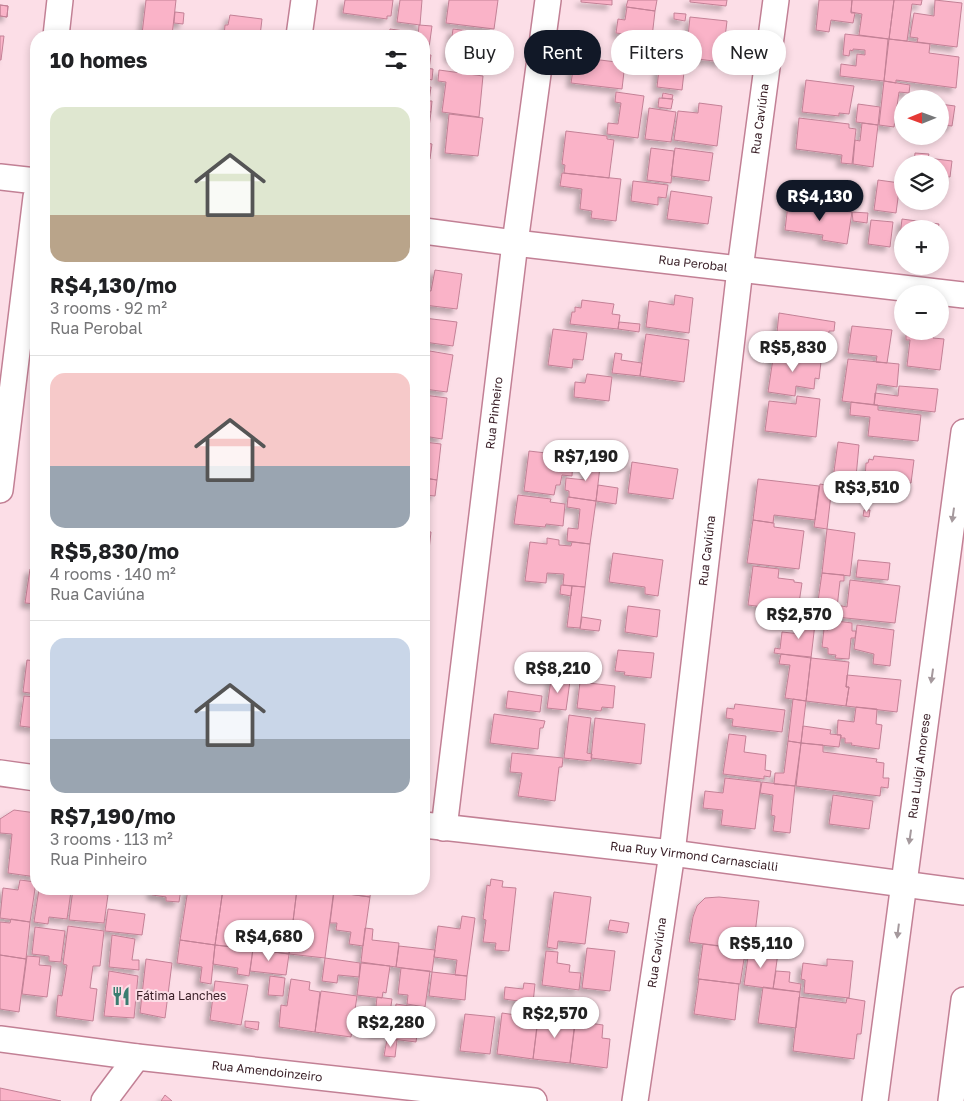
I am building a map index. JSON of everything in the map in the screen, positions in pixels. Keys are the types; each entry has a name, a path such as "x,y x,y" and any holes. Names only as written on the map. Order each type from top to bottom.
{"street":[{"path":"57,30 60,0"},
{"path":"300,30 304,0"},
{"name":"Rua Pinheiro","path":"434,826 548,0"},
{"name":"Rua Caviúna","path":"635,1101 672,853 740,269 776,0"},
{"path":"0,177 30,180"},
{"name":"Rua Perobal","path":"430,232 964,295"},
{"path":"0,490 30,246"},
{"name":"Rua Luigi Amorese","path":"875,1101 964,432"},
{"path":"0,774 30,777"},
{"name":"Rua Ruy Virmond Carnascialli","path":"434,826 672,853 964,892"},
{"path":"951,1101 964,1000"},
{"name":"Rua Amendoinzeiro","path":"0,1040 137,1056 386,1093 534,1101"},
{"path":"104,1101 137,1056"}],"building":[{"path":"146,0 176,0 173,30 142,30"},
{"path":"345,0 393,0 391,16 387,16 387,19 343,13"},
{"path":"400,0 422,0 420,25 397,22"},
{"path":"449,0 498,0 494,29 446,23"},
{"path":"581,0 612,0 612,5 581,2"},
{"path":"628,0 657,0 655,11 626,7"},
{"path":"690,0 727,0 726,6 690,2"},
{"path":"819,0 852,0 851,13 855,13 853,23 831,20 829,32 816,30"},
{"path":"852,0 894,0 889,39 859,35 862,14 851,12"},
{"path":"894,0 922,0 921,5 912,4 907,41 889,39"},
{"path":"935,0 962,3 957,47 917,42 918,38 910,37 914,13 934,16"},
{"path":"0,5 8,6 7,17 0,16"},
{"path":"0,5 8,6 7,17 0,16"},
{"path":"627,7 655,11 653,30 616,30 618,19 625,20"},
{"path":"175,12 184,13 183,24 174,23"},
{"path":"674,13 686,14 685,21 674,19"},
{"path":"230,15 262,19 261,30 225,30 225,25 228,25"},
{"path":"690,17 727,21 726,30 712,30 712,61 702,60 702,30 689,30"},
{"path":"419,25 432,26 430,40 430,30 419,30"},
{"path":"845,34 888,39 884,81 840,76 841,64 856,66 857,54 865,55 865,50 853,49 853,51 850,50 849,56 843,55"},
{"path":"0,36 4,36 1,60 0,60"},
{"path":"889,39 930,44 929,53 959,57 956,88 896,80 896,83 884,81"},
{"path":"601,60 611,61 611,75 624,75 622,89 571,83 572,75 601,75"},
{"path":"430,69 433,69 432,80 430,80"},
{"path":"439,70 445,71 445,75 483,76 479,117 442,112 446,82 438,81"},
{"path":"658,75 684,75 682,90 657,87"},
{"path":"806,80 854,86 849,114 839,113 839,116 802,112"},
{"path":"884,81 910,85 909,90 894,90 894,127 879,125"},
{"path":"616,92 644,96 638,138 607,134 608,123 618,124 621,103 615,102"},
{"path":"663,93 673,95 672,99 662,98"},
{"path":"659,98 673,99 671,109 658,107"},
{"path":"430,101 432,101 431,112"},
{"path":"699,103 722,106 717,146 674,140 678,111 698,113"},
{"path":"858,104 880,107 878,125 856,122"},
{"path":"949,105 955,106 952,126 949,126"},
{"path":"649,108 676,112 671,142 645,139"},
{"path":"449,114 483,118 478,156 445,153"},
{"path":"799,118 849,124 849,128 856,129 852,164 841,163 842,155 796,149"},
{"path":"862,123 878,125 873,167 853,164 855,140 860,141"},
{"path":"566,131 607,136 607,139 614,140 609,178 564,173 565,165 562,164"},
{"path":"651,148 674,151 671,183 647,180"},
{"path":"675,148 713,153 709,181 671,176"},
{"path":"915,153 929,154 929,155 915,155"},
{"path":"949,161 952,161 949,177"},
{"path":"562,173 621,179 616,221 591,218 592,211 580,209 582,189 560,186"},
{"path":"878,180 894,182 894,210 896,210 896,213 874,210"},
{"path":"633,181 668,185 666,198 658,197 658,205 631,201"},
{"path":"671,191 712,197 708,224 667,219"},
{"path":"788,204 852,212 847,244 822,240 823,235 785,230"},
{"path":"852,212 868,213 867,223 853,221"},
{"path":"871,220 893,222 890,247 868,244"},
{"path":"435,270 462,274 457,309 430,306"},
{"path":"675,295 693,298 689,333 646,327 649,301 674,305"},
{"path":"582,300 614,304 612,314 620,315 618,329 570,324 572,312 575,312 575,307 581,308"},
{"path":"779,313 835,322 834,331 829,331 828,339 833,340 832,347 825,346 825,348 776,342"},
{"path":"430,319 457,322 453,346 430,343"},
{"path":"619,322 640,324 639,332 618,329"},
{"path":"852,326 892,330 887,363 876,362 877,356 848,353"},
{"path":"553,329 587,333 583,360 573,359 572,368 548,365"},
{"path":"646,334 689,340 684,382 640,376"},
{"path":"910,340 944,340 940,370 907,366"},
{"path":"430,351 453,355 447,392 430,390"},
{"path":"774,352 817,358 817,361 821,362 819,379 815,378 814,389 796,386 795,396 768,392"},
{"path":"615,353 622,354 621,360 642,363 640,376 612,373"},
{"path":"848,359 899,364 897,387 877,384 874,405 842,401"},
{"path":"587,374 612,377 609,401 574,397 575,382 585,383"},
{"path":"899,386 938,389 935,412 874,405 875,393 898,396"},
{"path":"430,396 447,398 442,439 430,437"},
{"path":"797,396 820,399 816,437 765,431 769,401 796,404"},
{"path":"851,402 878,405 878,410 921,415 918,441 868,436 870,417 850,415"},
{"path":"838,442 859,445 856,477 865,478 863,490 832,486"},
{"path":"430,443 441,444 437,480 430,479"},
{"path":"529,451 563,455 562,458 573,460 572,476 562,475 560,485 556,485 554,495 524,491"},
{"path":"588,456 601,458 596,501 569,497 569,491 565,490 566,478 586,480"},
{"path":"874,456 914,460 911,483 865,478 866,463 868,463 869,459 873,460"},
{"path":"632,462 678,469 673,499 628,493"},
{"path":"430,479 437,480 435,496 430,496"},
{"path":"758,479 819,486 815,520 774,515 773,523 753,520"},
{"path":"820,484 832,486 827,529 814,527"},
{"path":"598,485 618,488 616,504 596,501"},
{"path":"518,495 551,499 550,502 565,504 563,526 546,524 545,527 514,524"},
{"path":"568,497 596,501 590,544 567,541 568,528 578,529 580,509 567,507"},
{"path":"864,510 870,510 869,517 863,516"},
{"path":"753,520 774,523 774,527 804,531 799,569 747,563"},
{"path":"827,529 855,533 850,576 822,573"},
{"path":"547,538 559,540 559,545 571,546 572,542 590,544 585,587 563,585 564,574 547,573 546,583 525,581 530,542 547,544"},
{"path":"613,553 663,560 658,596 645,594 645,587 609,582"},
{"path":"858,560 890,563 888,580 856,577"},
{"path":"753,566 779,569 778,578 802,583 799,603 804,604 803,614 787,613 787,610 748,605"},
{"path":"30,569 30,603 25,603"},
{"path":"822,573 844,575 844,581 840,581 836,617 816,615"},
{"path":"850,580 900,586 895,623 836,617 837,605 847,607"},
{"path":"561,585 572,586 571,596 560,594"},
{"path":"572,586 585,587 580,628 567,627"},
{"path":"628,606 660,610 657,637 625,632"},
{"path":"803,614 816,615 811,658 774,653 775,648 780,649 782,632 801,634"},
{"path":"582,617 601,620 599,631 580,629"},
{"path":"829,620 852,623 852,631 856,631 855,638 851,638 849,659 835,658 836,655 828,654 828,648 822,647 824,629 828,630"},
{"path":"857,625 894,630 890,666 873,664 874,654 854,649"},
{"path":"618,650 654,653 651,678 624,675 625,672 615,671"},
{"path":"781,654 811,657 806,701 785,698 790,665 779,664"},
{"path":"811,658 849,662 846,687 849,687 846,706 806,701"},
{"path":"27,660 30,660 30,693 23,692"},
{"path":"847,675 901,680 897,712 846,706 849,687 846,687"},
{"path":"551,679 570,681 566,710 547,708"},
{"path":"580,682 615,686 613,708 602,707 601,711 577,708"},
{"path":"508,691 542,696 540,712 506,708"},
{"path":"24,696 30,696 30,727 20,726"},
{"path":"793,699 806,701 801,743 788,741"},
{"path":"735,704 785,710 782,732 732,726 733,719 726,718 727,708 734,709"},
{"path":"856,707 877,709 876,724 882,725 879,749 845,743 845,738 837,735 838,720 854,722"},
{"path":"494,714 545,721 543,728 540,728 538,749 490,743"},
{"path":"569,715 591,718 587,753 592,754 591,761 564,758"},
{"path":"595,718 645,724 641,764 591,758"},
{"path":"803,726 831,730 830,734 841,735 839,747 801,743"},
{"path":"729,734 746,736 744,752 766,755 765,770 771,771 770,777 764,776 764,779 723,774"},
{"path":"788,741 801,743 795,786 774,784 775,773 784,773"},
{"path":"801,743 823,745 823,752 877,759 876,762 884,763 883,778 889,778 888,788 881,787 880,796 796,786"},
{"path":"512,753 563,758 562,767 559,767 555,801 518,796 522,773 510,772"},
{"path":"725,778 761,782 755,829 721,825 723,810 703,808 705,791 723,793"},
{"path":"762,782 795,786 790,833 773,831 775,816 771,815 773,795 760,793"},
{"path":"833,795 873,801 869,829 829,824"},
{"path":"14,810 30,812 30,876 8,873 12,834 0,833 0,819"},
{"path":"491,879 503,881 502,887 516,888 509,951 495,950 496,943 483,942 486,920 483,919 487,885 490,886"},
{"path":"20,880 30,881 30,895 34,895 30,922 0,918 3,888 18,890"},
{"path":"554,892 591,897 585,944 558,941 557,949 547,947"},
{"path":"38,895 70,895 67,919 49,917 48,924 34,922"},
{"path":"72,895 108,895 104,923 69,920"},
{"path":"152,895 180,895 179,902 166,901 166,897"},
{"path":"187,895 222,895 215,945 180,940"},
{"path":"222,895 296,895 289,954 215,945"},
{"path":"296,895 333,895 325,958 289,954"},
{"path":"334,895 370,897 363,946 349,944 351,932 336,930 337,923 330,923"},
{"path":"719,897 759,901 753,950 689,942 693,917 697,906 705,898"},
{"path":"108,909 145,914 142,935 105,931"},
{"path":"462,916 475,918 467,976 455,975 457,960 434,957 438,926 460,929"},
{"path":"11,919 30,922 26,959 0,955 0,922 10,923"},
{"path":"610,920 629,923 627,933 608,930"},
{"path":"68,926 104,931 100,966 93,966 90,988 97,989 93,1021 56,1016 58,995 62,996 67,965 63,964"},
{"path":"35,927 65,931 61,962 49,961 49,956 32,954"},
{"path":"365,928 373,929 372,940 399,943 396,967 361,962"},
{"path":"112,935 135,939 132,960 139,960 139,970 109,967"},
{"path":"180,940 215,945 211,984 200,982 202,967 177,963"},
{"path":"703,944 749,950 748,959 744,959 740,984 698,979"},
{"path":"215,945 253,949 249,976 237,974 238,968 213,964"},
{"path":"399,946 435,950 432,972 396,967"},
{"path":"587,948 615,951 610,991 582,988"},
{"path":"253,949 289,954 286,975 250,971"},
{"path":"749,950 778,953 773,989 744,985"},
{"path":"546,951 558,952 557,963 570,965 569,972 581,973 579,990 542,985"},
{"path":"0,955 26,959 19,1012 0,1009"},
{"path":"27,956 40,957 39,965 51,966 47,997 22,994"},
{"path":"325,958 360,963 359,977 338,975 337,983 322,981"},
{"path":"146,959 172,963 165,1018 140,1013"},
{"path":"827,959 853,961 849,998 804,993 805,980 801,979 803,963 827,966"},
{"path":"361,963 390,966 386,993 383,992 382,998 357,995"},
{"path":"401,968 430,971 425,1007 407,1004 408,995 398,994"},
{"name":"Fátima Lanches","path":"109,971 138,976 134,1018 104,1016"},
{"path":"776,971 790,972 789,982 801,984 800,992 773,989"},
{"path":"432,972 467,976 465,1000 429,996"},
{"path":"270,976 285,978 283,996 268,995"},
{"path":"291,979 310,982 309,990 320,992 315,1032 279,1027 281,1005 287,1006"},
{"path":"699,979 739,984 735,1020 694,1014"},
{"path":"215,981 248,985 241,1025 210,1020"},
{"path":"524,983 535,984 533,1003 504,999 505,987 523,989"},
{"path":"763,987 800,992 796,1028 758,1023"},
{"path":"321,991 357,996 351,1037 315,1032"},
{"path":"377,997 392,999 387,1034 373,1033"},
{"path":"799,997 846,1003 847,998 865,1001 861,1034 857,1034 854,1059 793,1051"},
{"path":"396,1004 417,1007 416,1014 420,1015 416,1042 392,1039"},
{"path":"524,1010 539,1012 533,1059 497,1054 502,1013 523,1016"},
{"path":"465,1014 495,1017 490,1054 460,1051"},
{"path":"553,1014 576,1017 570,1063 533,1059 538,1017 552,1019"},
{"path":"245,1021 259,1022 258,1030 245,1027"},
{"path":"575,1021 603,1025 602,1038 610,1039 607,1068 570,1063"},
{"path":"387,1039 397,1040 395,1057 384,1056"},
{"path":"0,1088 61,1101 0,1101"},
{"path":"165,1095 172,1101 161,1101"}],"place":[{"name":"Fátima Lanches","path":"121,996"}]}
